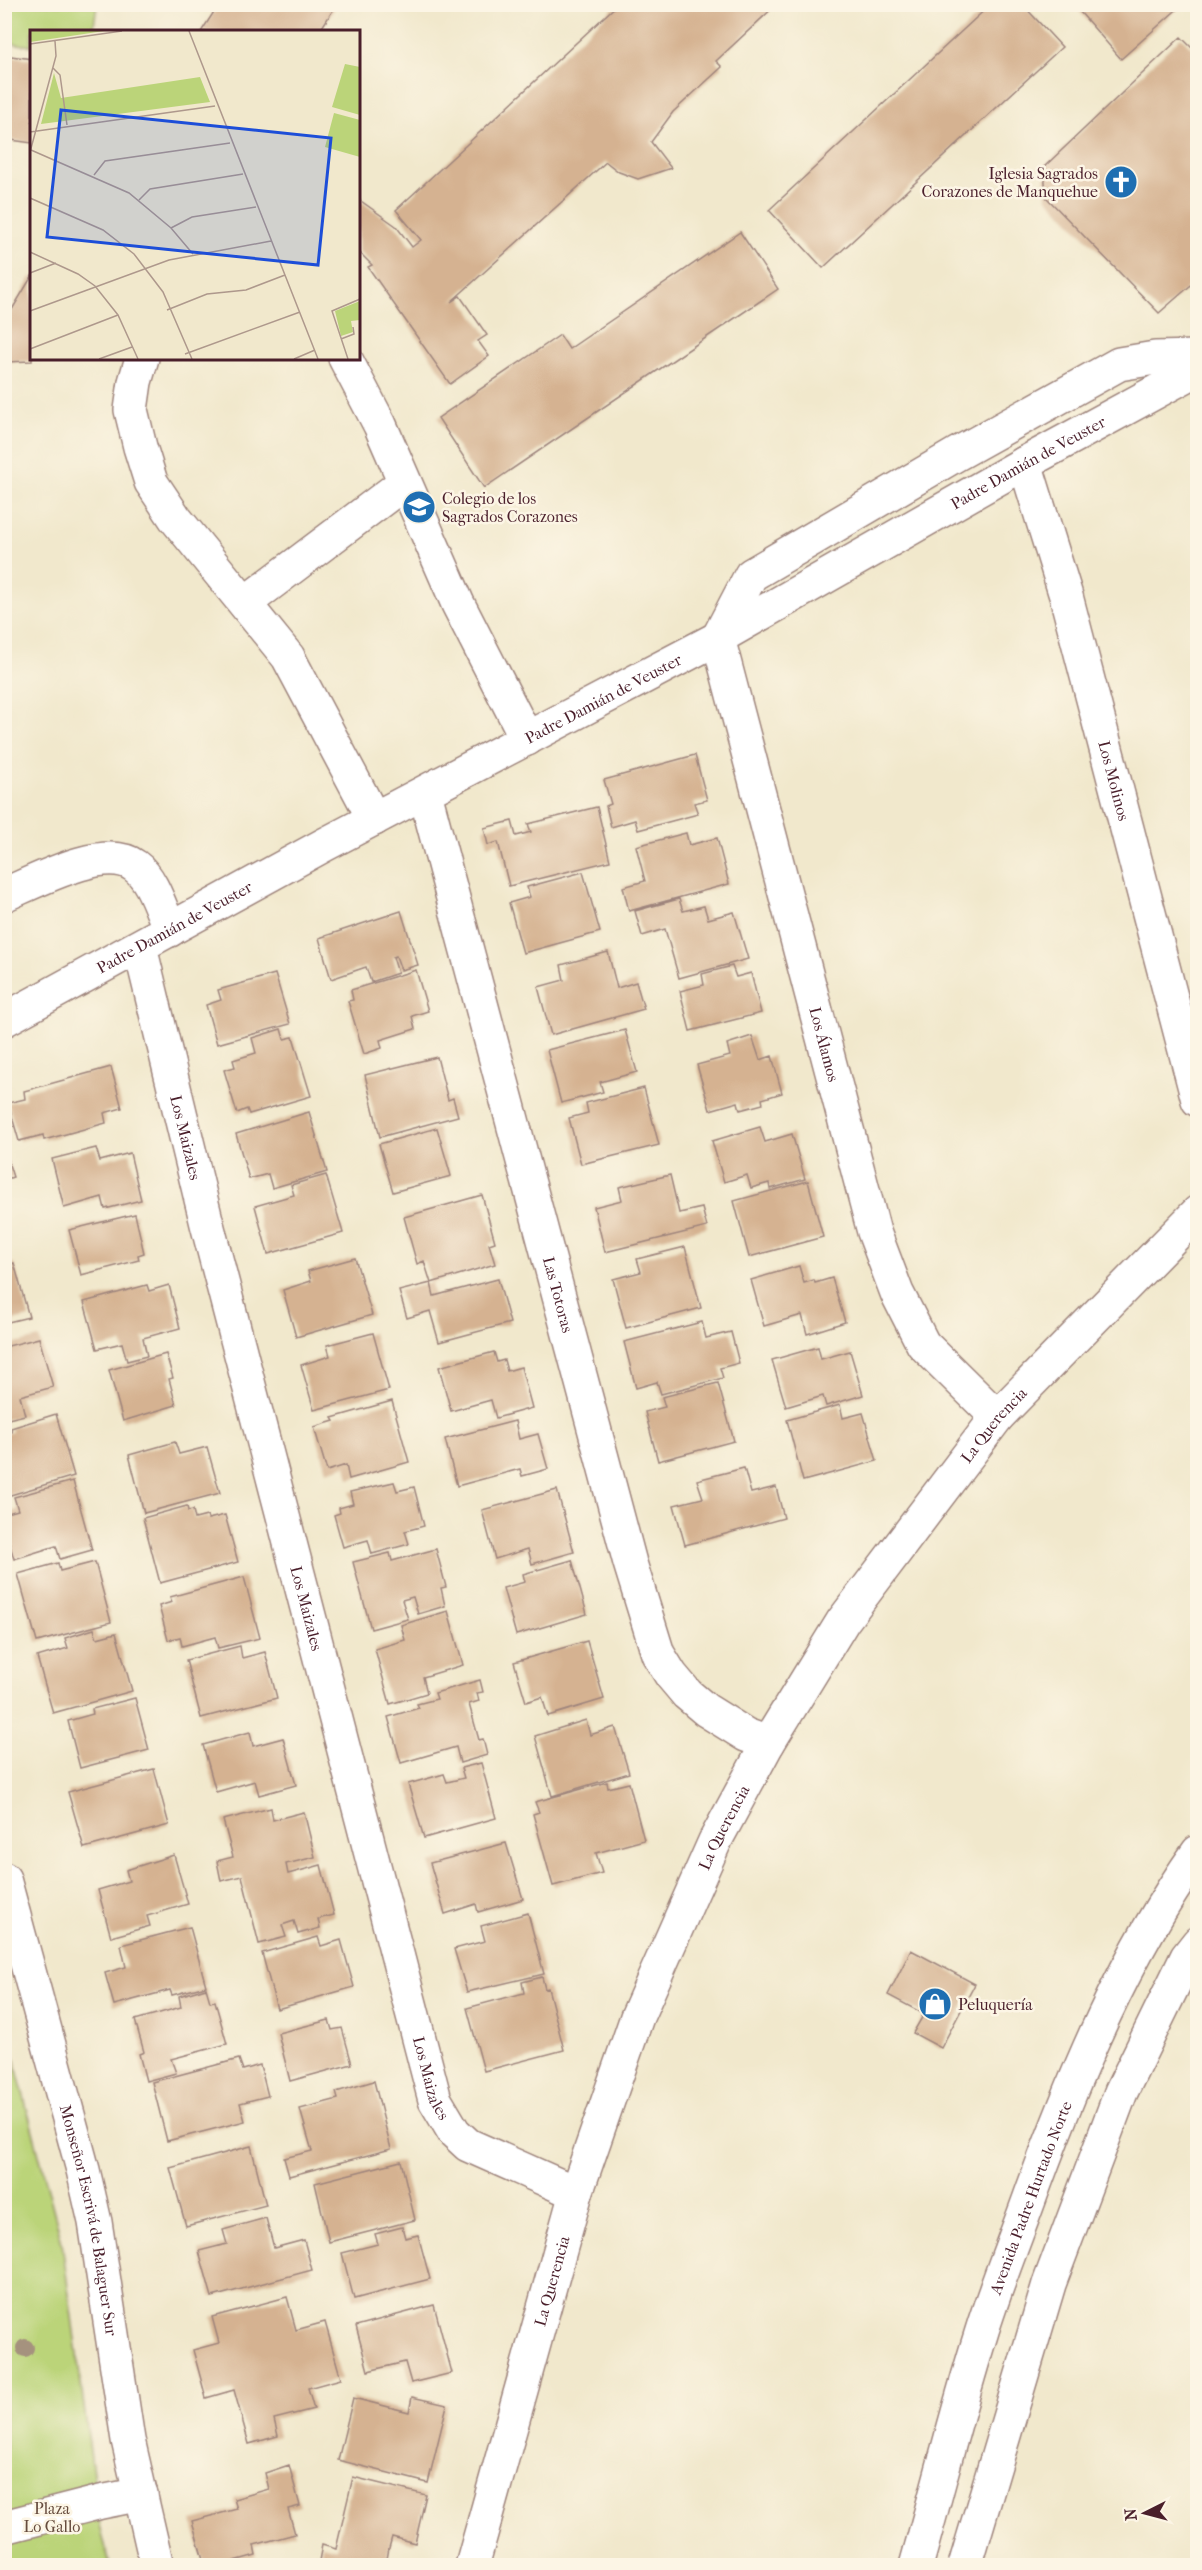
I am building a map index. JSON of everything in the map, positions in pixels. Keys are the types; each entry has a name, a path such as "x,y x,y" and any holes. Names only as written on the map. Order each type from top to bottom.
{"street":[{"path":"718,638 751,575 947,460 1119,364 1155,358 1197,357"},
{"path":"141,360 131,410 152,482 175,518 288,657 374,819"},
{"path":"346,360 380,424 471,631 527,739"},
{"name":"Padre Damián de Veuster","path":"5,1018 374,819 718,638 1025,463 1197,369"},
{"name":"Los Molinos","path":"1025,463 1066,597 1197,1100"},
{"path":"245,603 404,483"},
{"name":"Los Álamos","path":"718,638 874,1232 897,1293 923,1344 997,1417"},
{"name":"Las Totoras","path":"425,793 630,1563 658,1654 687,1694 706,1710 746,1735 768,1743"},
{"path":"4,896 58,872 108,858 122,860 135,865 146,877 170,930"},
{"name":"Los Maizales","path":"140,947 207,1224 435,2100 454,2132 468,2145 576,2193"},
{"name":"La Querencia","path":"472,2565 576,2193 637,2017 715,1842 768,1743 843,1621 997,1417 1197,1212"},
{"name":"Avenida Padre Hurtado Norte","path":"916,2565 981,2333 1051,2140 1086,2053 1127,1969 1173,1887 1197,1852"},
{"name":"Monseñor Escrivá de Balaguer Sur","path":"4,1879 92,2211 128,2440 158,2565"},
{"path":"965,2565 1057,2262 1121,2092 1187,1957 1197,1943"},
{"path":"4,2527 141,2494"}],"green space":[{"path":"5,4 97,5 93,30 30,30 30,46 5,42"},
{"name":"Plaza Lo Gallo","path":"4,2020 62,2243 100,2525 110,2565 5,2565"}],"building":[{"path":"219,4 337,4 320,30 202,30"},
{"path":"618,4 777,4 716,61 722,67 673,112 651,142 671,168 638,179 619,172 606,162 451,302 460,296 487,335 478,341 489,356 450,384 368,267 372,265 360,253 360,200 396,226 412,247 421,240 396,210"},
{"path":"991,4 1022,4 1062,47 823,268 769,210"},
{"path":"1073,4 1183,4 1121,59"},
{"name":"Iglesia Sagrados Corazones de Manquehue","path":"1181,37 1198,54 1198,279 1159,313 1046,197 1044,167"},
{"path":"4,55 30,59 30,143 4,139"},
{"path":"740,232 778,289 484,488 438,418 560,335 569,349"},
{"path":"30,279 30,360 32,361 4,362 4,323"},
{"path":"695,755 707,800 694,803 698,814 638,830 635,820 611,827 606,806 611,804 604,780"},
{"path":"597,807 610,861 509,886 498,842 488,845 484,828 512,821 516,836 531,832 528,824"},
{"path":"686,833 689,845 717,838 729,884 629,911 623,887 645,881 636,846"},
{"path":"583,872 600,932 523,953 509,903 530,897 527,887"},
{"path":"679,899 683,911 704,906 708,919 734,912 748,959 679,978 665,929 642,936 635,911"},
{"path":"401,911 418,965 401,970 396,956 393,957 398,973 371,982 366,967 331,979 319,938"},
{"path":"608,952 617,988 636,982 644,1009 551,1035 538,987 564,980 561,965"},
{"path":"732,966 736,977 751,973 761,1013 690,1031 680,991 704,985 702,974"},
{"path":"416,970 428,1011 412,1016 415,1029 380,1040 382,1048 364,1054 348,1001 353,1000 351,990"},
{"path":"275,974 290,1024 217,1044 206,1005 221,1000 218,990"},
{"path":"281,1029 284,1039 293,1037 311,1096 249,1114 247,1109 237,1113 224,1070 235,1067 233,1060 256,1053 252,1038"},
{"path":"625,1030 637,1072 600,1082 603,1092 561,1103 547,1050"},
{"path":"752,1036 760,1060 772,1056 782,1093 762,1099 763,1104 740,1110 738,1102 710,1110 697,1065 730,1056 727,1044"},
{"path":"437,1057 448,1100 453,1098 458,1116 380,1137 365,1075"},
{"path":"111,1067 122,1108 104,1113 106,1123 44,1140 43,1135 19,1141 8,1103 25,1099 24,1091"},
{"path":"644,1088 659,1145 581,1164 569,1118 588,1113 586,1103"},
{"path":"309,1112 327,1172 272,1188 268,1174 249,1179 236,1134"},
{"path":"760,1127 765,1142 792,1134 805,1179 770,1189 769,1183 751,1188 747,1175 724,1182 712,1141"},
{"path":"437,1128 451,1176 393,1192 379,1144"},
{"path":"96,1148 100,1161 130,1153 141,1200 105,1209 102,1197 64,1208 52,1159"},
{"path":"4,1149 13,1177 4,1180"},
{"path":"326,1175 343,1233 268,1254 255,1206 294,1195 291,1185"},
{"path":"670,1175 679,1213 702,1208 707,1227 605,1252 594,1207 622,1200 619,1187"},
{"path":"808,1181 823,1237 749,1257 734,1201"},
{"path":"482,1195 495,1242 489,1244 495,1264 431,1283 424,1261 417,1264 404,1217"},
{"path":"135,1214 144,1253 138,1255 139,1260 81,1275 69,1230"},
{"path":"685,1247 701,1308 626,1328 613,1279 641,1272 637,1259"},
{"path":"355,1258 372,1315 296,1337 283,1290 311,1281 308,1271"},
{"path":"14,1263 29,1317 4,1323 4,1266"},
{"path":"799,1266 804,1283 814,1280 815,1283 832,1278 845,1322 807,1334 802,1315 764,1326 751,1280"},
{"path":"498,1279 510,1323 439,1342 430,1311 407,1318 399,1291 431,1283 434,1296"},
{"path":"147,1285 149,1291 169,1285 180,1328 143,1338 147,1356 127,1361 122,1343 97,1349 84,1302"},
{"path":"702,1322 706,1338 731,1332 739,1363 720,1368 723,1378 661,1394 657,1382 636,1388 624,1342"},
{"path":"373,1333 389,1390 314,1410 301,1365 330,1356 327,1345"},
{"path":"39,1338 53,1387 20,1396 25,1415 4,1420 4,1347"},
{"path":"818,1347 821,1359 850,1351 863,1395 826,1406 823,1396 786,1407 772,1360"},
{"path":"494,1352 497,1362 504,1360 507,1371 521,1367 532,1408 496,1418 491,1400 451,1411 439,1367"},
{"path":"166,1354 173,1378 169,1379 176,1405 123,1421 109,1370"},
{"path":"718,1383 734,1441 658,1461 645,1412 665,1407 662,1397"},
{"path":"392,1401 409,1462 349,1479 346,1465 327,1471 314,1427 334,1421 332,1418"},
{"path":"840,1405 843,1418 863,1413 877,1461 803,1481 787,1420"},
{"path":"56,1414 74,1476 4,1497 4,1434 12,1432 11,1428"},
{"path":"515,1421 519,1439 538,1434 548,1469 522,1476 520,1469 457,1486 445,1439"},
{"path":"175,1442 179,1454 207,1447 220,1493 144,1513 129,1455"},
{"path":"744,1468 751,1493 776,1487 784,1518 685,1545 674,1505 703,1498 697,1480"},
{"path":"73,1481 92,1550 60,1559 56,1546 14,1559 4,1525 4,1514 18,1510 14,1497"},
{"path":"394,1482 397,1491 414,1487 424,1526 405,1531 409,1544 372,1554 368,1540 343,1547 334,1515 340,1513 339,1508 353,1504 350,1492"},
{"path":"557,1490 574,1552 532,1564 528,1549 495,1559 482,1510"},
{"path":"187,1506 188,1511 193,1510 195,1519 225,1515 238,1562 160,1583 143,1518"},
{"path":"436,1549 446,1587 441,1588 445,1606 418,1614 413,1597 402,1600 408,1619 371,1629 353,1562 390,1553 392,1561"},
{"path":"572,1560 587,1614 516,1635 503,1588 525,1582 523,1574"},
{"path":"95,1562 111,1622 37,1642 18,1574 58,1563 60,1571"},
{"path":"244,1577 260,1638 218,1648 215,1637 182,1646 180,1637 168,1640 159,1606 172,1602 170,1597"},
{"path":"448,1611 463,1665 423,1677 427,1693 390,1704 375,1649 405,1640 401,1625"},
{"path":"94,1629 97,1638 116,1633 132,1691 53,1713 37,1657 68,1648 65,1638"},
{"path":"587,1641 604,1699 548,1716 542,1697 526,1702 514,1662"},
{"path":"240,1646 242,1658 265,1652 277,1698 201,1718 186,1660"},
{"path":"480,1680 483,1692 477,1693 479,1701 469,1704 479,1740 483,1739 487,1755 460,1763 456,1747 401,1763 388,1717 419,1708 417,1704 437,1699 435,1693"},
{"path":"135,1698 149,1750 80,1768 68,1721 93,1714 92,1709"},
{"path":"586,1720 590,1735 615,1727 629,1773 552,1796 535,1736"},
{"path":"250,1732 253,1746 283,1738 296,1785 259,1795 255,1781 216,1792 203,1745"},
{"path":"481,1763 496,1818 424,1838 408,1784 444,1774 447,1782 464,1778 461,1768"},
{"path":"154,1769 169,1825 84,1848 68,1792"},
{"path":"607,1782 608,1788 629,1783 644,1840 596,1853 602,1873 553,1886 533,1814 539,1812 535,1802"},
{"path":"271,1808 273,1820 304,1812 315,1857 286,1864 288,1874 321,1865 334,1915 318,1919 320,1928 298,1934 294,1921 282,1925 286,1937 259,1944 242,1876 221,1881 217,1861 233,1857 223,1820"},
{"path":"506,1843 523,1899 478,1912 476,1904 445,1914 430,1863"},
{"path":"174,1855 188,1904 147,1916 150,1926 111,1937 98,1890 129,1881 126,1870"},
{"path":"528,1913 544,1974 467,1992 454,1949 485,1941 481,1926"},
{"path":"190,1927 206,1986 172,1995 170,1990 114,2005 105,1973 126,1967 121,1945"},
{"path":"318,1937 321,1946 341,1940 354,1987 277,2009 262,1953"},
{"name":"Peluquería","path":"911,1950 975,1984 941,2048 913,2033 924,2014 888,1995"},
{"path":"542,1977 545,1989 548,1988 564,2050 484,2071 467,2008 524,1993 522,1982"},
{"path":"206,1988 210,2002 215,2001 227,2044 171,2059 176,2073 146,2081 139,2054 144,2052 135,2020 181,2007 179,1996"},
{"path":"329,2020 332,2030 342,2028 352,2064 290,2081 278,2033"},
{"path":"239,2059 243,2070 260,2065 268,2096 240,2103 245,2121 167,2141 152,2082"},
{"path":"374,2081 391,2149 289,2176 284,2158 312,2151 300,2109 338,2099 336,2092"},
{"path":"251,2146 266,2205 186,2226 170,2168"},
{"path":"401,2161 415,2220 329,2242 315,2183"},
{"path":"266,2218 274,2248 304,2240 312,2270 212,2297 199,2251 227,2244 223,2230"},
{"path":"402,2227 405,2238 418,2235 430,2279 354,2299 342,2253 378,2244 375,2234"},
{"path":"287,2297 296,2330 325,2322 341,2379 308,2388 314,2409 274,2419 278,2436 249,2444 234,2390 206,2398 193,2350 219,2343 212,2317"},
{"path":"434,2305 452,2373 411,2383 405,2362 368,2371 356,2326"},
{"path":"412,2397 447,2405 428,2483 338,2460 353,2398 409,2412"},
{"path":"289,2465 300,2506 288,2509 295,2534 254,2545 256,2555 217,2566 205,2566 192,2521 237,2509 234,2499 269,2489 265,2473"},
{"path":"353,2477 426,2495 415,2543 392,2537 389,2548 387,2559 410,2566 318,2566 322,2545 336,2549"}],"place":[{"name":"Iglesia Sagrados Corazones de Manquehue","path":"1121,182"},
{"name":"Colegio de los Sagrados Corazones","path":"419,507"},
{"name":"Peluquería","path":"935,2004"}]}
